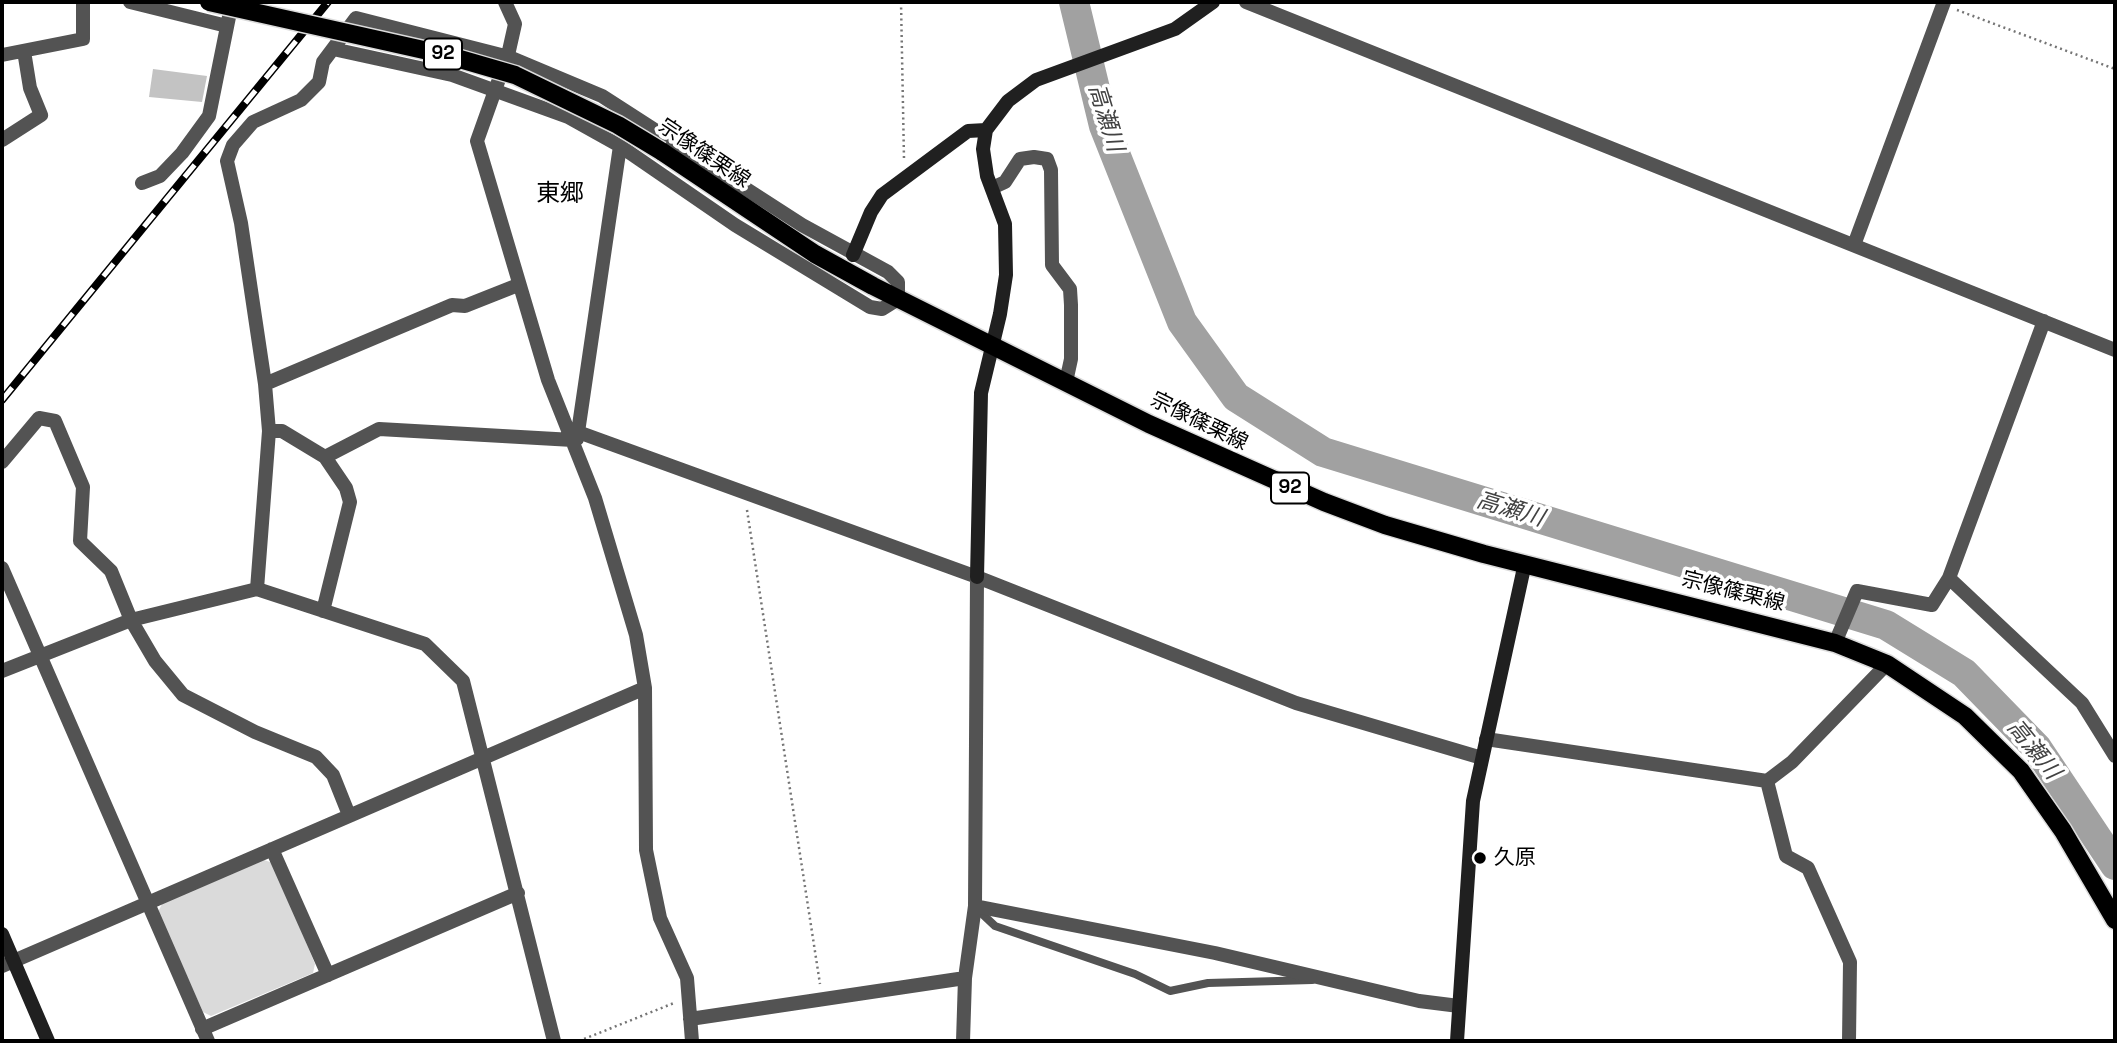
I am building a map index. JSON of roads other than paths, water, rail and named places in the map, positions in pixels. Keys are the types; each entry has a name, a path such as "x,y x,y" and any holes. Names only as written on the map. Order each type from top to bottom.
{"main road":[{"name":"宗像篠栗線","path":"209,2 446,55 515,75 618,125 815,254 898,299 1243,468 1324,502 1385,525 1525,564 1838,636 1887,664 1965,716 2021,771 2063,831 2115,920"}],"street":[{"path":"2,55 83,39 83,2"},
{"path":"130,2 227,26"},
{"path":"142,183 160,176 182,153 209,116 232,2"},
{"path":"505,2 515,24 509,57 494,90 477,141 548,380 576,439 636,635 645,688 646,850 660,918 687,978 692,1041"},
{"path":"962,1041 965,978 975,906 981,393 1006,275 1005,224 992,188 983,149 986,130 1008,101 1036,80 1174,29 1213,2"},
{"path":"1246,2 2115,350"},
{"path":"1854,245 1944,3"},
{"path":"257,589 269,431 265,384 240,223 227,161 233,145 253,122 301,100 319,82 323,62 356,18 509,57 603,96 853,255 888,272 898,282 898,299 882,309 870,307 735,225 620,146 568,117 452,75 333,49"},
{"path":"2,140 41,116 30,88 24,51"},
{"path":"853,255 871,212 882,195 968,131 986,130"},
{"path":"576,439 620,146"},
{"path":"992,188 1005,182 1020,159 1047,159 1051,170 1052,265 1070,289 1071,359 1066,382"},
{"path":"265,384 452,305 465,306 518,285"},
{"path":"1838,636 1857,591 1932,605 1949,578 2044,321"},
{"path":"2,462 39,418 55,421 83,487 80,541 111,571 131,620 155,661 183,695 255,732 316,758 333,775 349,815"},
{"path":"325,457 379,429 576,439 745,493 977,577 1296,703 1482,758"},
{"path":"269,431 282,431 325,457 346,488 350,502 323,611"},
{"path":"1457,1041 1474,801 1525,564"},
{"path":"2,568 205,1035 328,975 519,893"},
{"path":"1949,578 2082,703 2115,757"},
{"path":"2,671 131,620 257,589 425,644 463,681 485,757 554,1041"},
{"path":"1486,738 1767,781 1792,762 1887,664"},
{"path":"8,964 645,688"},
{"path":"1767,781 1786,856 1808,868 1850,962 1849,1041"},
{"path":"272,849 328,975"},
{"path":"975,906 1215,953 1419,1001 1459,1006"},
{"path":"2,934 8,964 48,1041"},
{"path":"690,1019 965,978"}],"lane":[{"path":"975,906 995,926 1135,974 1170,991 1208,983 1329,980"}],"waterway":[{"name":"高瀬川","path":"1074,2 1104,126 1182,322 1236,397 1323,452 1886,625 1964,673 2037,748 2115,865"}],"railway":[{"path":"2,400 328,2"}],"place":[{"name":"久原","path":"1480,858"}],"district":[{"name":"東郷","path":"560,194"}]}
